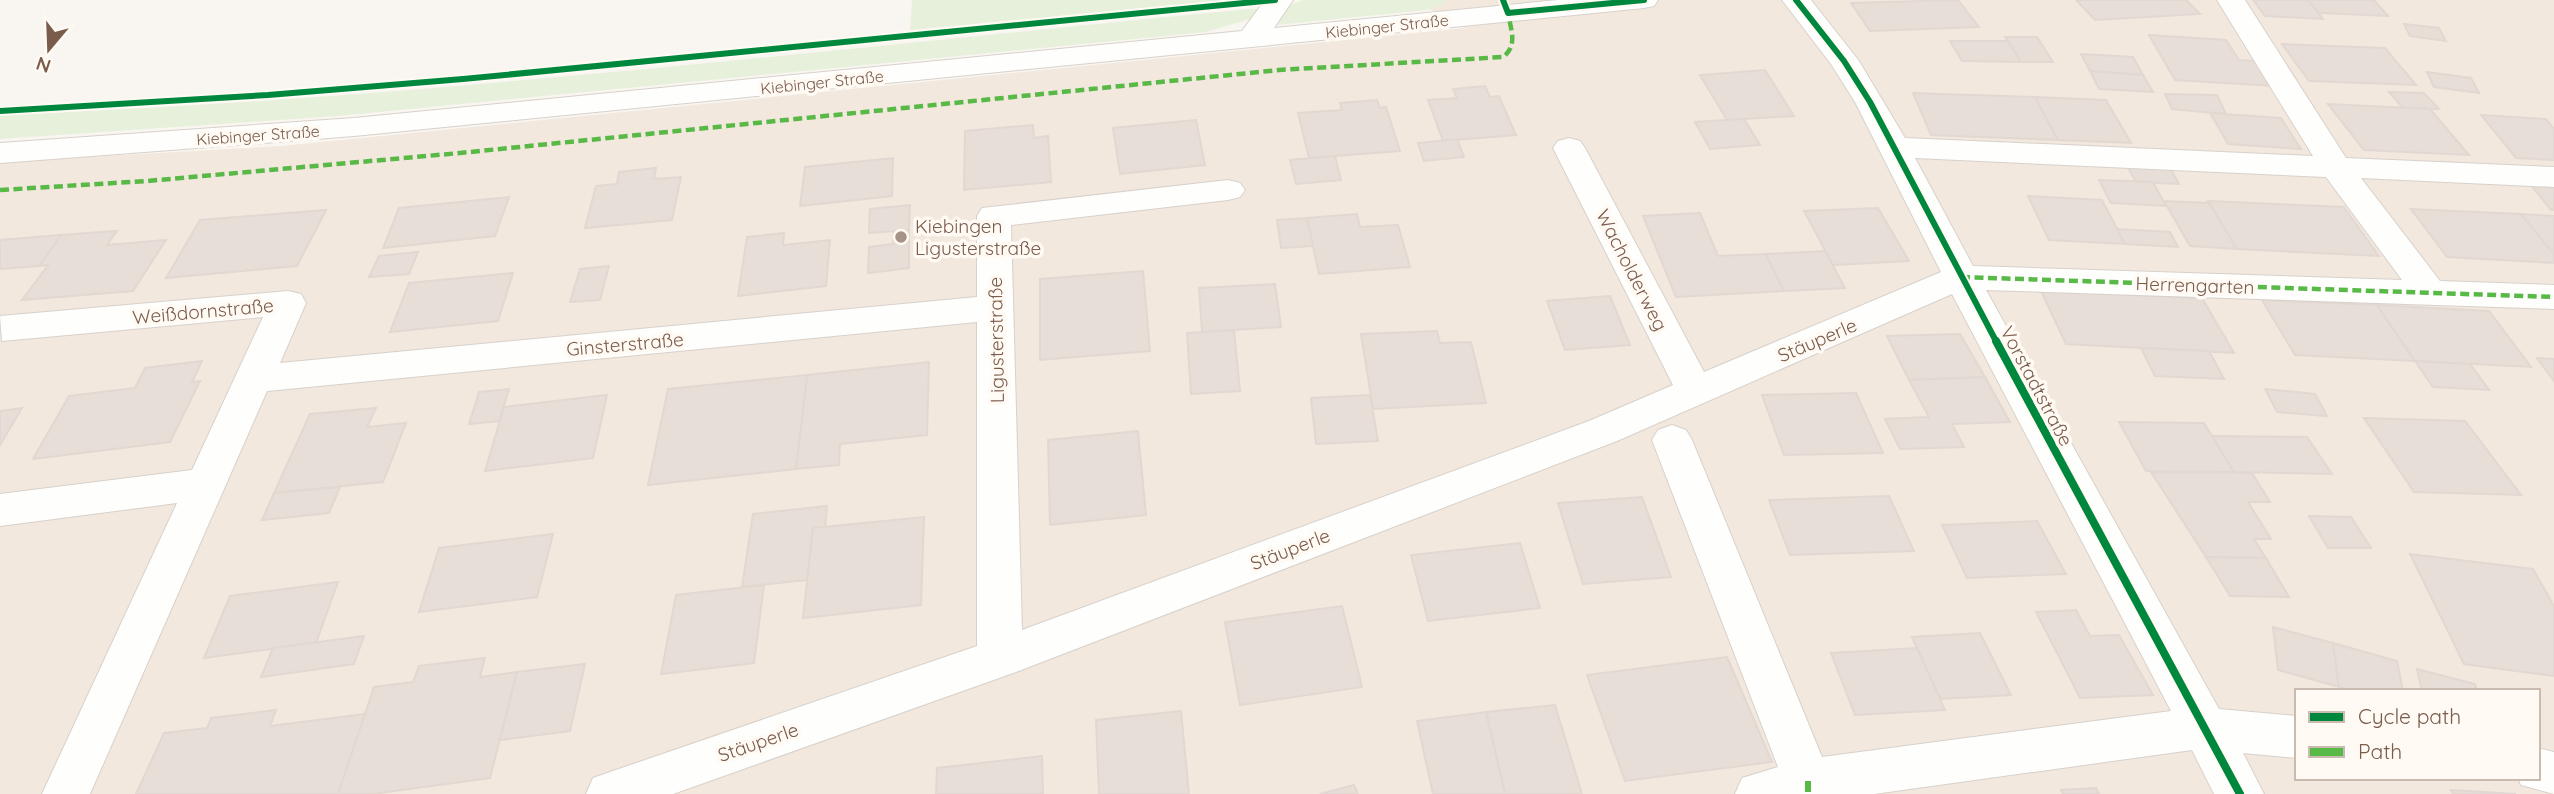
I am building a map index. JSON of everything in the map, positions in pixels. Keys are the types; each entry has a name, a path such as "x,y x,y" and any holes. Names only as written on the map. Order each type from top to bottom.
{"street":[{"path":"1251,39 1279,0"},
{"name":"Kiebinger Straße","path":"0,153 354,127 1251,39 1506,7 1644,0"},
{"name":"Vorstadtstraße","path":"1796,0 1844,61 2240,794"},
{"path":"2231,0 2336,167 2430,293"},
{"path":"1892,147 2554,177"},
{"name":"Wacholderweg","path":"1569,148 1696,393"},
{"name":"Ligusterstraße","path":"1000,659 994,216 1228,190"},
{"name":"Herrengarten","path":"1961,277 2554,297"},
{"name":"Stäuperle","path":"610,794 1000,659 1603,431 1961,277"},
{"name":"Weißdornstraße","path":"2,328 288,303 66,794"},
{"name":"Ginsterstraße","path":"255,379 995,308"},
{"path":"1672,440 1808,781"},
{"path":"0,510 204,484"},
{"path":"1759,794 1808,781 2203,728 2295,737"}],"shaded area":[{"path":"1412,0 2554,0 2554,794 0,794 0,162 282,146 1465,28"}],"green space":[{"path":"912,0 1229,0 910,30"},
{"path":"1303,0 1447,0 1446,3 1427,10 1276,25 1287,6"},
{"path":"1260,9 1250,19 1206,32 338,116 0,139 0,115 469,85"}],"building":[{"path":"1958,0 1979,27 1870,31 1851,3"},
{"path":"2076,0 2186,0 2200,14 2095,20"},
{"path":"2253,0 2308,0 2323,19 2265,16"},
{"path":"2308,0 2374,0 2388,16 2319,13"},
{"path":"2404,24 2439,28 2446,41 2410,36"},
{"path":"2149,35 2226,40 2239,60 2256,61 2273,86 2175,80"},
{"path":"2005,37 2037,37 2053,62 2021,62"},
{"path":"1950,41 2008,41 2021,62 1962,61"},
{"path":"2282,44 2385,48 2416,85 2309,81"},
{"path":"2081,54 2133,57 2143,75 2090,71"},
{"path":"1765,70 1794,116 1727,120 1700,75"},
{"path":"2090,71 2143,75 2153,92 2099,89"},
{"path":"2427,72 2471,78 2479,93 2434,87"},
{"path":"1485,86 1490,97 1499,96 1516,135 1443,141 1428,100 1457,98 1453,89"},
{"path":"2389,92 2424,93 2439,109 2403,108"},
{"path":"1913,93 2035,97 2058,140 1931,135"},
{"path":"2165,94 2217,95 2226,114 2172,109"},
{"path":"2035,97 2106,100 2131,143 2058,140"},
{"path":"1377,100 1380,108 1386,107 1400,151 1309,158 1298,113 1342,110 1340,103"},
{"path":"2328,104 2430,109 2469,155 2364,150"},
{"path":"2210,113 2281,118 2301,149 2228,144"},
{"path":"2481,115 2546,119 2554,129 2554,160 2516,158"},
{"path":"1744,119 1760,145 1710,149 1695,122"},
{"path":"1196,120 1205,165 1120,174 1113,128"},
{"path":"1033,125 1034,138 1048,136 1051,182 964,190 965,131"},
{"path":"1457,139 1464,157 1424,161 1418,143"},
{"path":"1335,156 1341,180 1296,184 1290,160"},
{"path":"893,158 892,196 800,206 805,167"},
{"path":"2126,164 2169,166 2179,184 2136,182"},
{"path":"656,168 654,179 681,177 672,220 585,228 596,186 617,184 619,172"},
{"path":"2099,180 2153,182 2166,206 2111,203"},
{"path":"2530,184 2554,186 2554,210 2551,210"},
{"path":"2028,196 2102,200 2125,244 2049,240"},
{"path":"509,197 495,236 383,248 399,208"},
{"path":"2164,201 2210,203 2237,249 2190,246"},
{"path":"2208,201 2344,207 2379,256 2237,249"},
{"path":"910,205 909,230 869,233 870,209"},
{"path":"1878,208 1909,261 1833,265 1804,211"},
{"path":"2411,209 2521,214 2554,254 2554,263 2447,257"},
{"path":"326,210 297,266 166,278 200,220"},
{"path":"1700,213 1718,256 1766,254 1784,291 1676,297 1643,216"},
{"path":"1357,214 1360,227 1398,225 1410,267 1319,274 1307,218"},
{"path":"2521,214 2554,216 2554,254"},
{"path":"1307,218 1313,246 1281,248 1277,220"},
{"path":"2117,229 2170,232 2178,247 2125,244"},
{"name":"Kiebingen Ligusterstraße","path":"909,230 909,242 893,244 894,231"},
{"path":"117,231 107,245 166,240 133,291 22,300 48,265 39,266 61,235"},
{"path":"784,233 783,245 830,240 826,286 738,296 747,237"},
{"path":"61,235 39,266 0,269 0,240"},
{"path":"909,242 909,268 868,273 869,247"},
{"path":"1825,251 1845,288 1784,291 1766,254"},
{"path":"418,252 409,274 369,277 379,256"},
{"path":"609,266 600,300 570,302 580,269"},
{"path":"1143,271 1150,351 1040,360 1040,279"},
{"path":"513,273 498,321 390,332 409,283"},
{"path":"1275,284 1281,327 1202,332 1199,288"},
{"path":"2041,291 2202,298 2234,353 2066,344"},
{"path":"1610,296 1630,345 1565,350 1547,301"},
{"path":"2262,300 2377,305 2415,361 2295,355"},
{"path":"2377,305 2489,311 2531,367 2415,361"},
{"path":"1234,330 1240,391 1191,394 1187,333"},
{"path":"1437,331 1440,343 1471,342 1486,403 1373,409 1361,334"},
{"path":"1960,334 1985,377 1909,380 1887,336"},
{"path":"2141,348 2209,351 2224,379 2155,376"},
{"path":"2537,358 2554,359 2554,381"},
{"path":"202,361 192,382 200,381 170,442 33,459 69,396 135,388 145,368"},
{"path":"2415,361 2470,364 2489,390 2433,387"},
{"path":"929,362 927,435 840,444 839,465 796,469 807,375"},
{"path":"807,375 796,469 648,485 668,389"},
{"path":"1985,377 2010,422 1952,424 1964,447 1900,449 1885,419 1929,417 1909,380"},
{"path":"509,389 499,421 469,424 479,392"},
{"path":"2265,389 2315,394 2327,416 2277,412"},
{"path":"1856,393 1883,453 1784,455 1762,395"},
{"path":"607,395 593,458 485,471 504,407"},
{"path":"1370,395 1378,441 1316,444 1311,398"},
{"path":"22,408 0,445 0,411"},
{"path":"376,408 367,427 406,423 383,482 274,493 310,414"},
{"path":"2364,418 2465,421 2521,495 2414,492"},
{"path":"2119,422 2204,423 2234,472 2146,471"},
{"path":"1138,431 1146,515 1050,525 1048,440"},
{"path":"2212,436 2307,437 2332,474 2234,472"},
{"path":"2151,472 2252,473 2270,502 2248,502 2271,539 2254,539 2266,558 2206,557"},
{"path":"340,487 329,513 262,520 274,493"},
{"path":"1889,496 1914,551 1790,555 1769,500"},
{"path":"1642,497 1671,577 1583,584 1558,503"},
{"path":"827,506 825,527 813,528 807,580 742,587 753,514"},
{"path":"2309,516 2351,517 2371,548 2328,548"},
{"path":"924,517 921,605 803,618 813,528"},
{"path":"2037,521 2066,574 1967,578 1942,525"},
{"path":"553,534 537,597 419,612 439,548"},
{"path":"1520,543 1540,608 1428,621 1411,555"},
{"path":"2410,554 2533,569 2554,606 2554,676 2464,664"},
{"path":"2206,557 2266,558 2289,597 2230,596"},
{"path":"338,582 316,643 204,658 230,596"},
{"path":"764,585 754,663 661,674 676,595"},
{"path":"1342,606 1362,687 1240,705 1225,622"},
{"path":"2076,610 2090,636 2119,635 2153,695 2080,698 2036,612"},
{"path":"2273,627 2333,643 2339,687 2278,670"},
{"path":"1980,633 2011,695 1940,699 1912,637"},
{"path":"364,636 354,664 261,677 273,648"},
{"path":"2333,643 2397,661 2403,689 2346,689 2339,687"},
{"path":"1917,648 1945,710 1855,715 1831,653"},
{"path":"1727,657 1772,762 1625,781 1587,675"},
{"path":"485,658 480,677 517,672 490,778 372,794 338,794 374,687 413,682 419,666"},
{"path":"585,664 570,731 500,740 517,672"},
{"path":"2417,669 2475,684 2476,689 2422,689"},
{"path":"1555,705 1582,794 1505,794 1486,712"},
{"path":"276,710 270,726 365,714 338,794 136,794 164,733 207,728 211,718"},
{"path":"1181,711 1189,794 1099,794 1096,720"},
{"path":"1486,712 1505,794 1433,794 1417,721"},
{"path":"1042,756 1043,794 936,794 937,768"},
{"path":"1354,785 1358,794 1320,794"},
{"path":"2096,788 2099,794 2063,794 2061,790"},
{"path":"2451,790 2516,794 2453,794"}],"marked path":[{"path":"0,190 147,181 460,153 1279,70 1503,57 1511,51 1513,45 1508,13"},
{"path":"1961,277 2554,297"},
{"path":"1808,781 1808,794"}],"cycle path":[{"path":"0,111 268,95 463,79 1275,0"},
{"path":"1503,0 1508,13 1644,0"},
{"path":"1796,0 1844,61 1870,102 1961,277 2240,794"}],"place":[{"name":"Kiebingen Ligusterstraße","path":"901,237"}]}
